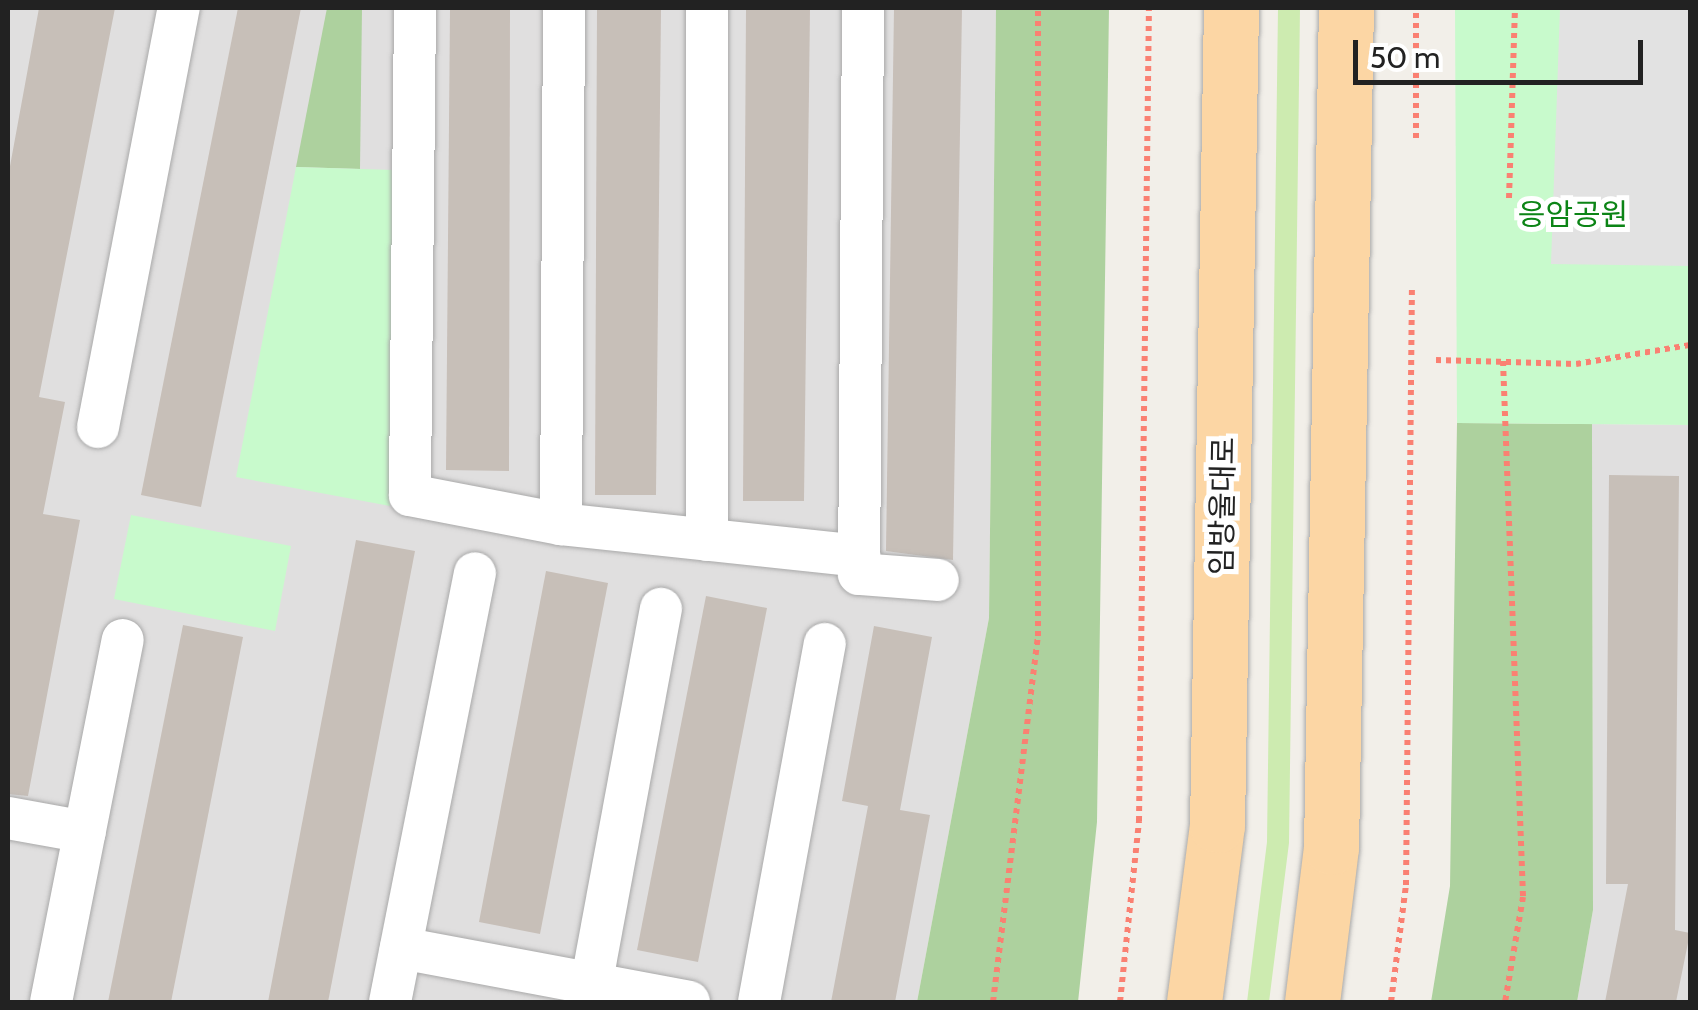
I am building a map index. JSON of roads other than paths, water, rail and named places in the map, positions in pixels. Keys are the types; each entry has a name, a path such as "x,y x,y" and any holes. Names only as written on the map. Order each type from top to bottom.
{"main road":[{"name":"임방울대로","path":"1194,1002 1217,825 1232,8"},
{"path":"1312,1002 1331,848 1346,8"}],"lane":[{"path":"98,428 180,8"},
{"path":"415,8 410,495 560,524 859,556"},
{"path":"560,524 564,8"},
{"path":"707,8 707,540"},
{"path":"863,8 859,574 938,580"},
{"path":"390,1002 475,573"},
{"path":"590,993 661,610"},
{"path":"51,1002 123,640"},
{"path":"759,1002 825,644"},
{"path":"8,818 85,832"},
{"path":"401,948 590,993 689,1002"}],"park label":[{"name":"응암공원","path":"1573,215"}]}
